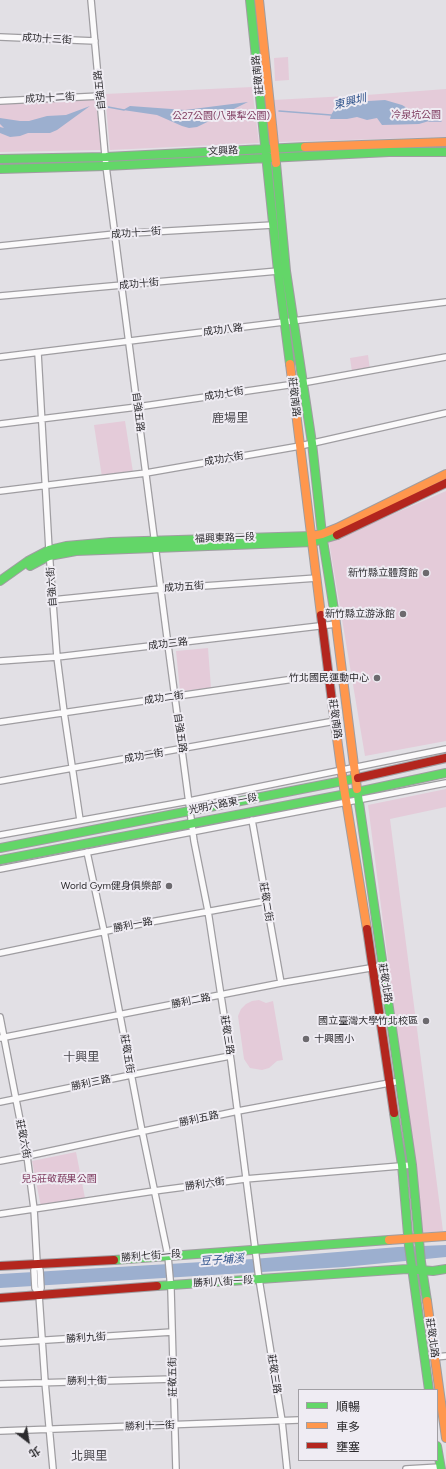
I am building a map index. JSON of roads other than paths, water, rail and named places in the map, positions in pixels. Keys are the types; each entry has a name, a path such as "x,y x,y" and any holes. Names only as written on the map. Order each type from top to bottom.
{"street":[{"name":"自強五路","path":"91,0 106,162 193,827"},
{"name":"莊敬南路","path":"250,0 266,148 271,157 293,322 312,443 322,537 336,624 358,796"},
{"name":"莊敬南路","path":"259,0 275,148 271,157 273,225 278,271 313,539 328,674 346,798"},
{"name":"成功十三街","path":"0,37 95,41"},
{"name":"成功十二街","path":"0,101 100,96"},
{"name":"文興路","path":"0,169 106,162 266,148 446,142"},
{"name":"文興路","path":"0,159 106,162 390,152 446,152"},
{"name":"成功十一街","path":"0,246 115,234 273,225"},
{"name":"成功十街","path":"0,296 278,271"},
{"name":"成功八路","path":"0,357 446,302"},
{"name":"自強六街","path":"38,353 49,553 57,657 80,820"},
{"name":"成功七街","path":"0,424 42,420 302,383 446,357"},
{"name":"成功六街","path":"0,491 146,473 300,446 446,414"},
{"name":"福興東路一段","path":"322,537 336,528 446,474"},
{"name":"福興東路一段","path":"0,581 28,561 49,553 155,544 313,539 336,536 446,483"},
{"name":"福興東路一段","path":"0,587 49,553"},
{"name":"成功五街","path":"52,600 161,589 317,578"},
{"name":"成功三路","path":"0,661 57,657 168,645 336,624"},
{"name":"成功二街","path":"0,722 328,674"},
{"name":"成功一街","path":"0,781 335,721"},
{"name":"光明六路東一段","path":"0,835 190,801 446,749"},
{"name":"光明六路東一段","path":"0,848 191,810 343,782 446,758"},
{"name":"光明六路東一段","path":"358,796 446,773"},
{"name":"光明六路東一段","path":"0,860 193,827 346,798 446,783"},
{"name":"莊敬北路","path":"358,796 412,1165 419,1242 435,1357 438,1389"},
{"name":"光明六路東一段","path":"0,869 87,852 193,827 252,820 346,798"},
{"name":"莊敬北路","path":"346,798 402,1165 409,1242 429,1389"},
{"name":"莊敬二街","path":"252,820 281,983"},
{"name":"莊敬三路","path":"193,827 208,911 238,1111 245,1178 259,1279 282,1421 286,1469"},
{"name":"莊敬五街","path":"87,852 121,1015 142,1131 168,1256 171,1285 176,1469"},
{"name":"勝利一路","path":"0,953 104,931 266,901"},
{"name":"勝利二路","path":"2,1038 281,983 382,966"},
{"name":"莊敬六街","path":"0,1017 2,1038 27,1156 34,1209 39,1291"},
{"name":"勝利三路","path":"0,1102 16,1100 131,1074 230,1056"},
{"name":"勝利五路","path":"0,1161 238,1111 400,1081"},
{"name":"勝利六街","path":"0,1214 245,1178 412,1165"},
{"name":"勝利七街一段","path":"0,1266 37,1268 256,1249 419,1242 446,1236"},
{"name":"勝利八街一段","path":"0,1298 39,1291 171,1285 408,1269 412,1266 446,1269"},
{"path":"39,1291 48,1429 54,1469"},
{"name":"勝利九街","path":"0,1343 172,1332"},
{"path":"435,1357 446,1356"},
{"name":"勝利十街","path":"0,1384 173,1379"},
{"name":"莊敬北路","path":"438,1393 440,1417 446,1438"},
{"name":"勝利十一街","path":"0,1431 298,1420"},
{"path":"406,1469 440,1468 438,1453"}],"water":[{"path":"385,100 402,105 429,121 419,124 382,125 377,118 367,120 357,117 347,119 330,119 336,107 352,102"},
{"path":"248,102 197,127 189,128 157,115 123,110 130,106 185,110"},
{"path":"90,106 57,130 50,133 28,133 10,137 0,133 0,127 4,128 0,124 0,118 29,121 47,116 66,115"},
{"name":"豆子埔溪","path":"446,1245 446,1257 344,1267 0,1288 0,1274 253,1259 398,1247"}],"waterway":[{"name":"東興圳","path":"108,107 124,110"},
{"name":"東興圳","path":"279,111 331,115"},
{"name":"東興圳","path":"429,121 441,121"}],"place":[{"name":"新竹縣立體育館","path":"426,573"},
{"name":"新竹縣立游泳館","path":"403,614"},
{"name":"竹北國民運動中心","path":"377,678"},
{"name":"World Gym健身俱樂部","path":"169,886"},
{"name":"國立臺灣大學竹北校區","path":"426,1021"},
{"name":"十興國小","path":"306,1039"}],"district":[{"name":"鹿場里","path":"230,418"},
{"name":"十興里","path":"81,1057"},
{"name":"北興里","path":"89,1456"}],"park label":[{"name":"冷泉坑公園","path":"416,115"},
{"name":"公27公園(八張犁公園)","path":"221,116"},
{"name":"兒5莊敬蔬果公園","path":"59,1179"}]}
